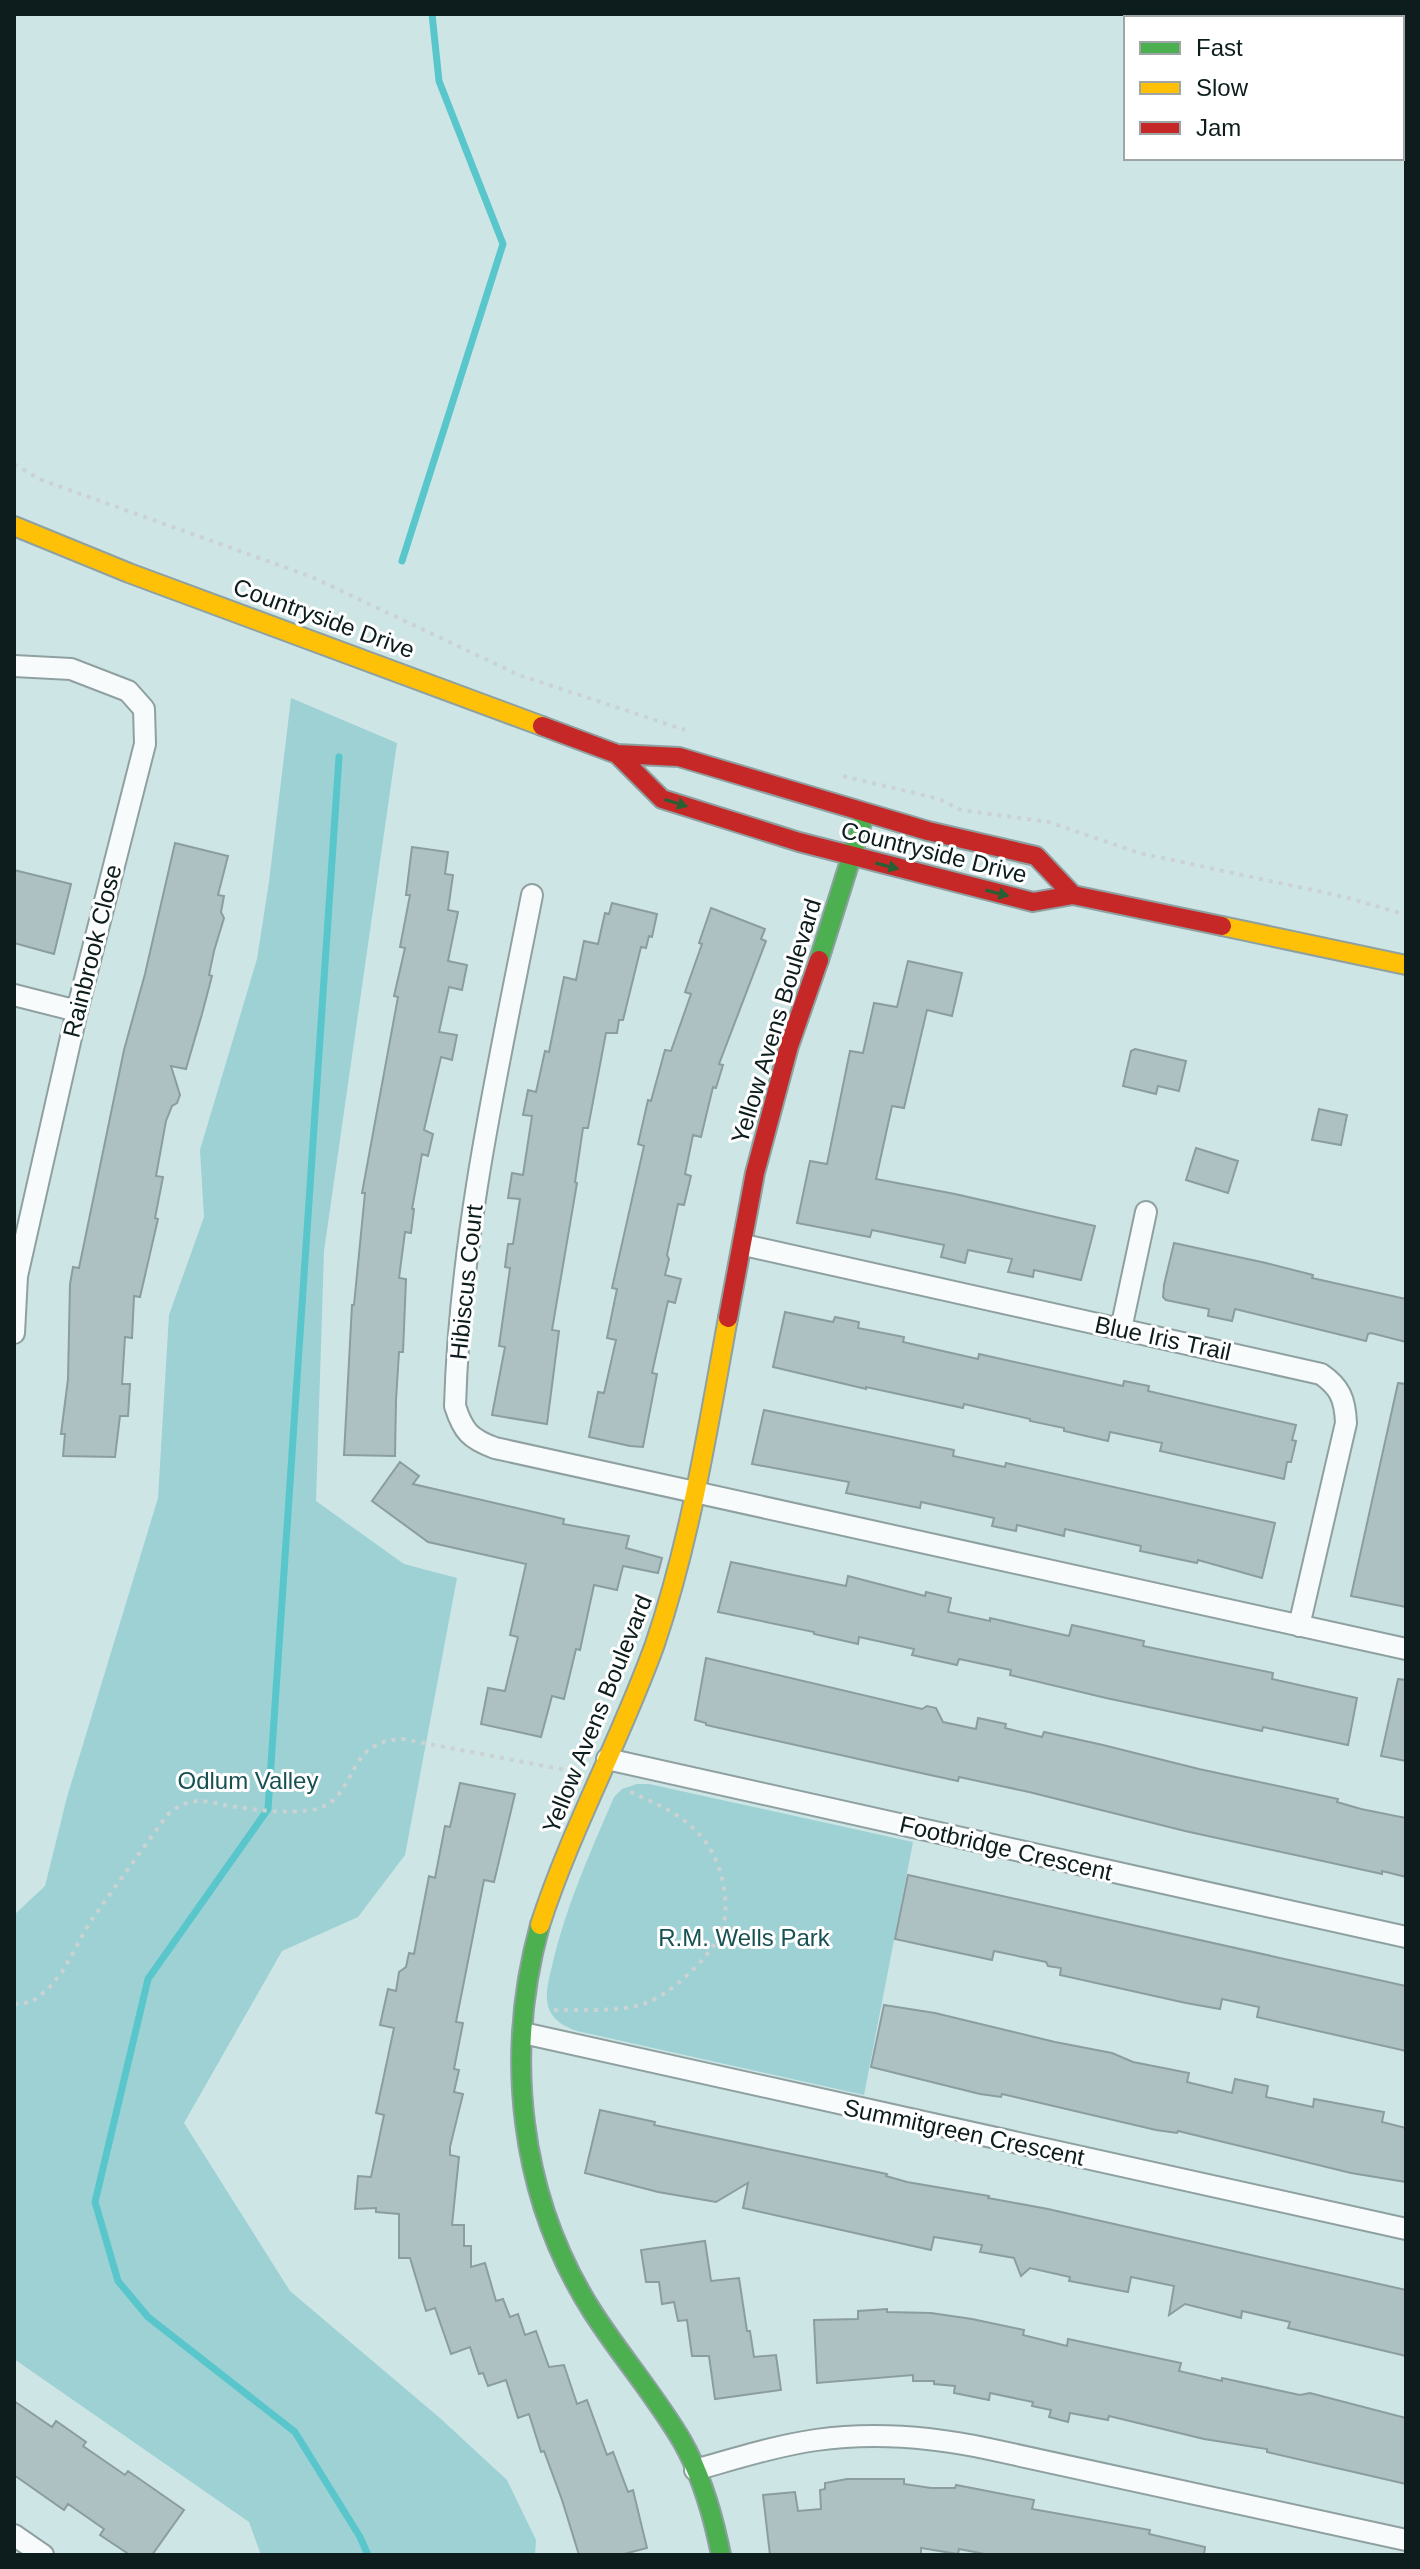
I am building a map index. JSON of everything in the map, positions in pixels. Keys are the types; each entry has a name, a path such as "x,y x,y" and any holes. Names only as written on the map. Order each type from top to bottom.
{"main road":[{"name":"Countryside Drive","path":"14,526 129,573 384,665 617,754 679,757 865,813 1036,856 1073,895"},
{"name":"Countryside Drive","path":"617,754 662,799 852,856 1033,902 1073,895 1406,965"},
{"name":"Yellow Avens Boulevard","path":"721,2555 710,2508 683,2443 590,2309 558,2251 544,2214 530,2147 524,2090 523,2033 527,1985 542,1919 667,1607 696,1492 755,1173 789,1046 865,813"}],"street":[{"name":"Rainbrook Close","path":"14,666 71,669 128,691 144,709 145,744 77,1011 16,1276 14,1333"},
{"name":"Hibiscus Court","path":"532,895 485,1135 465,1262 455,1406 461,1425 477,1441 495,1448 696,1492"},
{"path":"14,995 77,1011"},
{"path":"1121,1329 1146,1212"},
{"name":"Blue Iris Trail","path":"744,1245 1321,1374 1337,1385 1345,1403 1346,1423 1299,1626"},
{"path":"696,1492 1406,1649"},
{"name":"Footbridge Crescent","path":"607,1759 1406,1937"},
{"name":"Summitgreen Crescent","path":"523,2033 1406,2229"},
{"path":"695,2470 814,2440 845,2437 930,2439 989,2449 1406,2540"},
{"path":"14,2535 43,2555"}],"path":[{"path":"14,464 39,479 312,577 519,675 686,730"},
{"path":"839,775 939,799 961,810 1049,822 1139,853 1345,897 1406,915"},
{"path":"14,2004 32,2002 49,1988 62,1972 90,1922 167,1815 190,1802 203,1800 230,1806 311,1810 334,1800 367,1750 390,1740 403,1739 571,1771"},
{"path":"554,2010 619,2008 659,1998 704,1957 721,1932 725,1917 718,1865 701,1835 676,1814 626,1790"}],"green space":[{"name":"Odlum Valley","path":"291,698 397,743 324,1251 316,1501 404,1564 457,1578 405,1855 358,1917 282,1951 184,2123 290,2291 441,2419 507,2480 536,2540 535,2555 261,2555 249,2522 14,2359 14,1915 45,1886 67,1797 158,1498 169,1315 204,1217 200,1150 257,959"},
{"name":"R.M. Wells Park","path":"649,1784 913,1842 864,2095 577,2031 554,2017 548,2004 548,1987 571,1901 614,1797 622,1789"}],"building":[{"path":"175,843 228,856 218,895 224,896 221,912 224,918 209,975 212,976 186,1069 171,1066 180,1095 166,1121 156,1176 163,1177 155,1218 158,1219 140,1297 134,1296 132,1338 125,1337 122,1384 130,1384 128,1416 120,1416 115,1457 63,1456 65,1434 61,1434 68,1379 73,1267 79,1268 124,1050"},
{"path":"412,847 448,852 445,874 453,875 448,910 458,912 448,961 467,965 462,990 449,987 439,1032 457,1035 452,1060 441,1057 424,1130 433,1134 428,1156 422,1154 411,1233 405,1232 399,1278 406,1279 403,1352 399,1352 396,1400 395,1456 344,1455 352,1305 365,1193 362,1193 398,997 394,996 405,948 400,947 410,895 406,895"},
{"path":"14,870 71,884 54,954 14,943"},
{"path":"612,903 657,914 652,937 649,936 646,948 641,947 623,1020 619,1020 617,1033 606,1033 588,1128 583,1128 577,1183 552,1330 559,1331 547,1424 492,1415 505,1347 499,1346 510,1268 505,1267 508,1244 513,1244 520,1199 508,1198 512,1173 523,1175 532,1116 523,1115 528,1090 536,1092 545,1051 549,1052 564,977 576,980 584,941 598,944 605,913 609,914"},
{"path":"711,908 765,929 761,939 766,941 719,1064 723,1065 716,1088 713,1087 701,1137 693,1135 685,1174 691,1176 684,1205 678,1204 665,1275 681,1279 675,1303 668,1301 652,1373 657,1374 643,1447 630,1446 589,1437 598,1392 604,1393 616,1340 607,1338 617,1289 612,1288 644,1146 638,1144 648,1100 651,1101 665,1050 671,1051 691,994 685,992"},
{"path":"908,961 962,973 952,1016 927,1010 904,1108 892,1106 876,1179 1095,1226 1081,1280 1034,1270 1033,1277 1008,1272 1012,1259 968,1250 965,1263 941,1257 944,1245 872,1230 870,1237 797,1223 810,1161 827,1164 850,1051 863,1053 874,1003 897,1007"},
{"path":"1135,1049 1186,1061 1179,1091 1158,1086 1156,1094 1123,1086 1131,1051"},
{"path":"1319,1109 1347,1115 1341,1145 1312,1140"},
{"path":"1196,1148 1238,1161 1228,1193 1186,1180"},
{"path":"1174,1243 1406,1299 1406,1342 1371,1333 1366,1341 1235,1309 1232,1321 1208,1316 1209,1309 1166,1300 1163,1297 1164,1285"},
{"path":"785,1312 833,1322 835,1317 859,1322 858,1328 904,1337 903,1342 978,1359 979,1354 1123,1386 1124,1381 1149,1386 1148,1391 1296,1425 1291,1462 1287,1462 1284,1479 1160,1451 1162,1443 1110,1432 1108,1441 964,1404 963,1408 773,1367"},
{"path":"1398,1383 1406,1384 1406,1607 1351,1596"},
{"path":"764,1410 954,1450 953,1456 1005,1467 1006,1463 1275,1523 1262,1578 1198,1560 1197,1563 1140,1551 1141,1546 1065,1529 1064,1536 1017,1525 1016,1531 992,1526 994,1518 921,1502 920,1508 846,1493 849,1482 752,1464"},
{"path":"400,1462 419,1476 413,1484 564,1519 563,1524 629,1536 626,1548 662,1558 658,1573 623,1566 617,1590 594,1585 580,1650 576,1649 564,1699 552,1696 541,1737 481,1724 488,1688 505,1691 518,1637 510,1635 526,1564 428,1542 372,1501"},
{"path":"731,1562 846,1586 848,1576 925,1596 926,1592 951,1598 948,1612 1069,1636 1072,1625 1144,1641 1143,1646 1273,1673 1272,1679 1357,1698 1348,1745 1263,1727 1262,1731 1106,1698 1010,1675 1011,1670 959,1659 957,1665 912,1655 914,1649 859,1637 858,1644 718,1612"},
{"path":"706,1658 922,1709 927,1706 936,1708 943,1722 976,1729 978,1718 1042,1737 1044,1732 1103,1745 1338,1799 1337,1802 1361,1809 1406,1818 1406,1877 1185,1831 1029,1792 959,1777 958,1781 706,1725 695,1720"},
{"path":"1398,1679 1406,1680 1406,1761 1381,1756"},
{"path":"460,1783 515,1794 494,1882 484,1880 456,2022 463,2023 454,2069 459,2070 454,2092 463,2094 450,2147 450,2155 459,2157 452,2225 464,2225 464,2246 471,2246 471,2267 485,2263 496,2301 503,2299 510,2317 518,2314 525,2335 536,2331 549,2367 564,2365 577,2404 587,2400 607,2455 613,2452 628,2492 633,2490 647,2548 620,2555 579,2555 529,2414 518,2418 506,2380 488,2386 483,2373 479,2374 470,2347 451,2354 435,2308 426,2311 410,2258 399,2258 399,2214 376,2212 376,2208 355,2209 358,2176 371,2177 384,2115 376,2113 394,2028 380,2025 388,1989 396,1991 399,1972 406,1967 409,1953 414,1954 429,1876 435,1878 445,1826 450,1827"},
{"path":"908,1875 1406,1986 1406,2051 1257,2017 1259,2007 1222,1999 1220,2009 1186,2003 1060,1975 1061,1968 1048,1966 1046,1962 994,1951 992,1960 895,1939"},
{"path":"884,2005 935,2013 1112,2053 1133,2062 1189,2073 1187,2082 1232,2093 1235,2079 1268,2086 1266,2097 1313,2107 1314,2099 1384,2112 1382,2122 1406,2128 1406,2182 1351,2173 1178,2131 1156,2130 1002,2094 1001,2097 980,2094 871,2067"},
{"path":"600,2110 655,2122 654,2125 887,2174 907,2182 989,2196 1406,2290 1406,2356 1288,2328 1290,2322 1242,2311 1241,2318 1185,2304 1169,2315 1174,2286 1131,2277 1128,2292 1069,2281 1070,2277 1030,2268 1021,2276 1014,2258 980,2252 982,2245 934,2237 931,2250 743,2208 748,2183 716,2202 658,2192 585,2173"},
{"path":"705,2241 711,2281 739,2278 754,2357 776,2355 781,2390 715,2399 709,2356 692,2356 687,2320 678,2321 674,2302 662,2304 659,2282 646,2282 641,2250"},
{"path":"887,2309 887,2312 931,2313 972,2319 1024,2330 1023,2335 1067,2346 1068,2339 1181,2363 1179,2371 1300,2395 1310,2393 1406,2418 1406,2484 1267,2452 1267,2449 1204,2439 1109,2416 1108,2420 1070,2413 1068,2422 1049,2417 1051,2410 1032,2406 1033,2402 990,2393 989,2400 954,2393 955,2386 934,2384 934,2381 913,2381 913,2375 817,2383 814,2320 858,2319 858,2311"},
{"path":"14,2401 52,2427 56,2421 86,2442 83,2446 125,2475 128,2471 184,2510 152,2555 130,2555 100,2535 104,2529 68,2504 64,2510 14,2475"},
{"path":"847,2479 904,2479 904,2484 931,2488 955,2488 956,2485 1034,2500 1032,2509 1150,2530 1149,2534 1205,2547 1204,2555 990,2555 959,2549 958,2554 921,2548 921,2555 770,2555 763,2495 795,2492 798,2511 821,2509 820,2490 825,2489 825,2483"}],"waterway":[{"path":"402,561 503,244 439,81 432,14"},
{"path":"339,757 268,1809 148,1979 95,2202 118,2281 148,2317 295,2432 368,2555"}],"traffic: fast":[{"path":"819,960 865,813"},
{"path":"540,1925 529,1974 521,2074 525,2124 534,2173 567,2267 592,2311 689,2454 706,2496 721,2555"}],"traffic: slow":[{"path":"14,526 129,573 542,726"},
{"path":"1222,926 1406,965"},
{"path":"540,1925 566,1854 642,1679 668,1604 698,1482 728,1318"}],"traffic: jam":[{"path":"542,726 617,754 679,757 928,831 1036,856 1073,895"},
{"path":"617,754 662,799 799,842 1033,902 1073,895 1222,926"},
{"path":"728,1318 755,1173 789,1046 819,960"}]}
